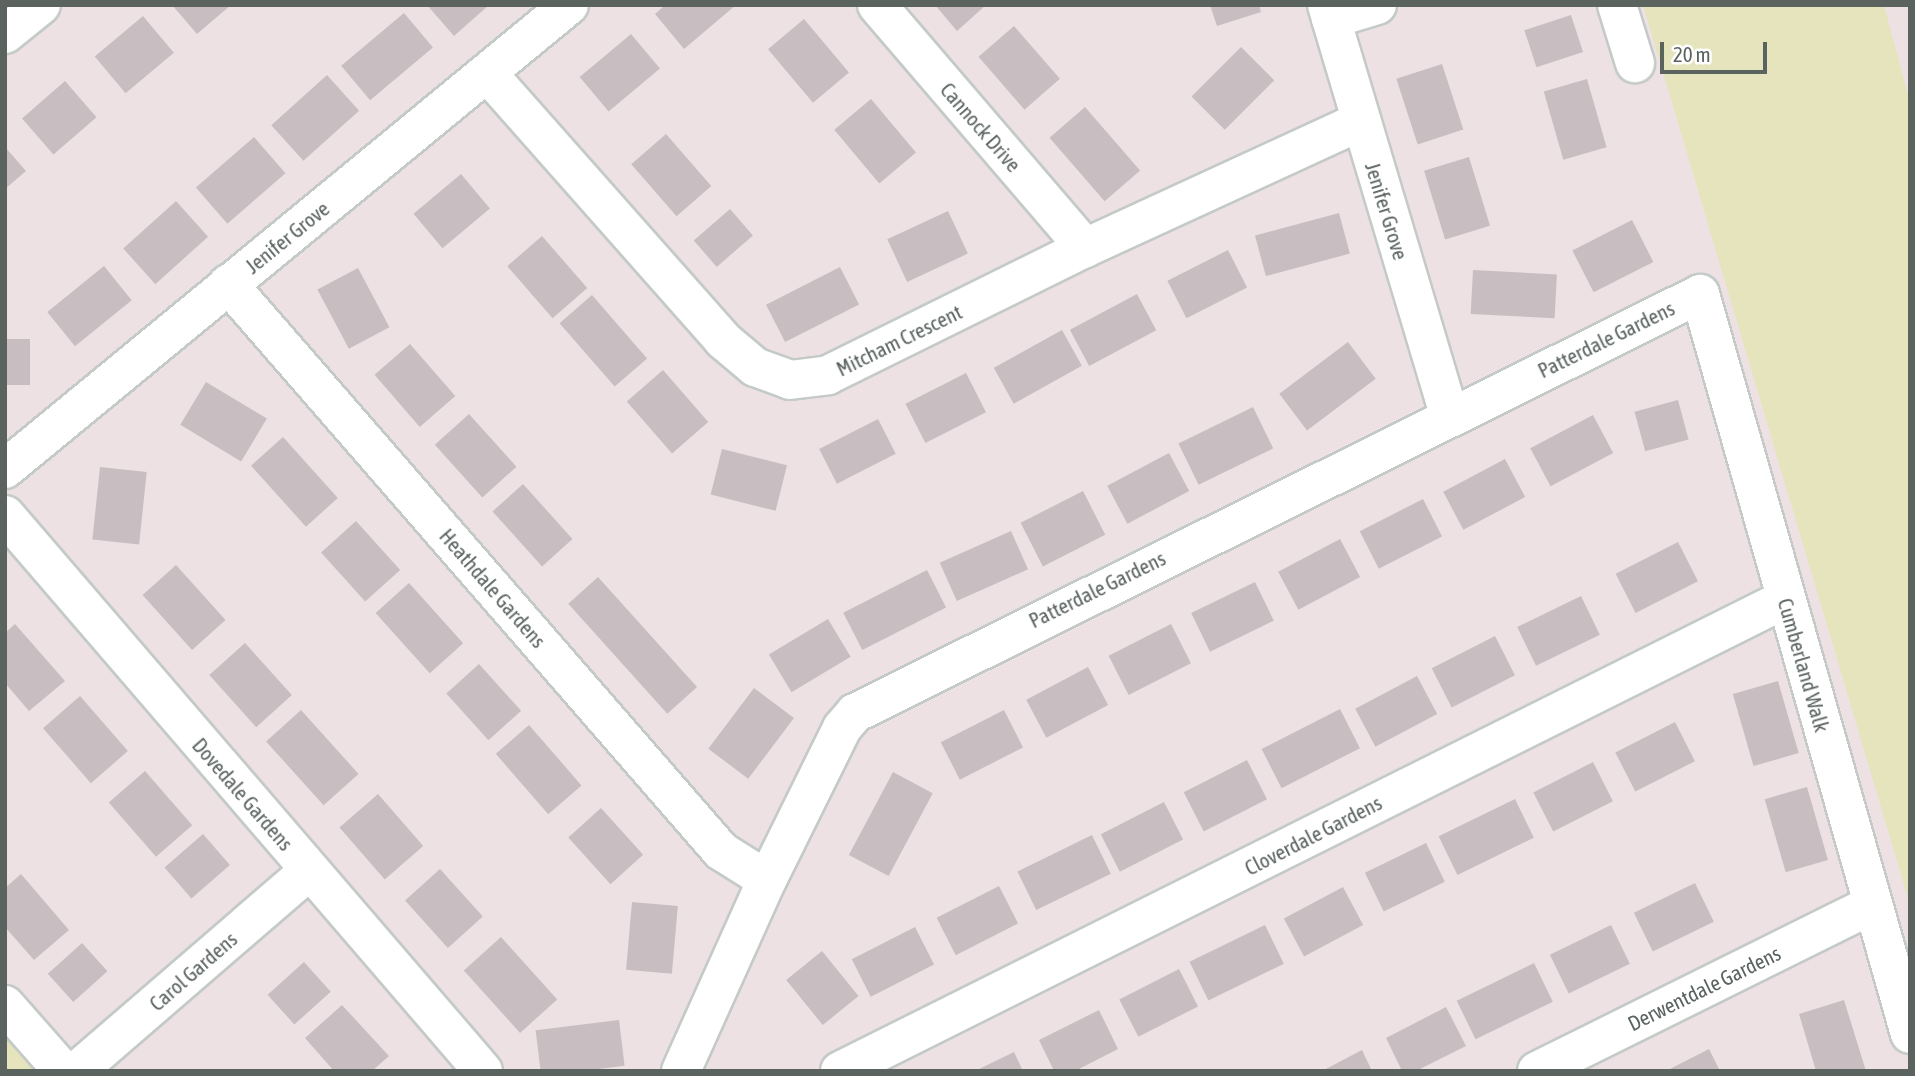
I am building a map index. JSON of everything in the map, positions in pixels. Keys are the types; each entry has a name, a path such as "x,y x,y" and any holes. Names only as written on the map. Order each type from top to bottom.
{"street":[{"path":"5,34 41,5"},
{"name":"Jenifer Grove","path":"5,469 569,5"},
{"name":"Cannock Drive","path":"877,5 1085,248"},
{"path":"1329,12 1377,5"},
{"path":"1618,5 1635,63"},
{"name":"Jenifer Grove","path":"1329,12 1449,415"},
{"name":"Mitcham Crescent","path":"488,74 723,340 755,367 790,380 828,375 1085,248 1360,121"},
{"name":"Heathdale Gardens","path":"228,284 721,851 768,880"},
{"name":"Patterdale Gardens","path":"681,1071 768,880 842,729 871,701 1700,294"},
{"name":"Cumberland Walk","path":"1700,294 1871,905 1910,1034"},
{"name":"Dovedale Gardens","path":"5,516 483,1071"},
{"name":"Cloverdale Gardens","path":"840,1071 1785,599"},
{"name":"Carol Gardens","path":"77,1071 309,871"},
{"name":"Derwentdale Gardens","path":"1537,1071 1871,905"},
{"path":"5,1005 64,1071"}],"shaded area":[{"path":"1643,5 1884,5 1910,102 1910,905"},
{"path":"5,1029 42,1071 5,1071"}],"building":[{"path":"172,5 231,5 197,34"},
{"path":"427,5 489,5 454,36"},
{"path":"665,5 736,5 684,49 655,14"},
{"path":"935,5 986,5 957,31"},
{"path":"1210,5 1259,5 1261,12 1217,26"},
{"path":"404,13 433,47 370,100 341,66"},
{"path":"1571,15 1583,52 1536,67 1524,30"},
{"path":"143,16 174,53 126,93 95,56"},
{"path":"804,19 849,73 813,103 768,49"},
{"path":"1014,26 1060,79 1024,110 979,57"},
{"path":"631,34 660,68 609,112 580,77"},
{"path":"1241,47 1274,80 1225,130 1192,96"},
{"path":"1442,64 1463,130 1418,144 1396,79"},
{"path":"327,75 359,111 303,161 271,125"},
{"path":"1587,79 1607,147 1563,160 1544,91"},
{"path":"65,81 96,117 53,155 22,118"},
{"path":"871,99 916,153 879,183 834,130"},
{"path":"1085,107 1140,170 1105,201 1050,138"},
{"path":"666,134 711,186 677,216 631,164"},
{"path":"254,137 285,173 227,224 196,188"},
{"path":"5,147 26,171 5,189"},
{"path":"1469,157 1490,226 1445,240 1424,171"},
{"path":"461,174 490,208 442,248 414,214"},
{"path":"176,201 208,237 155,284 123,249"},
{"path":"730,209 753,235 717,267 694,240"},
{"path":"948,211 968,254 907,282 887,239"},
{"path":"1339,213 1350,254 1266,276 1255,236"},
{"path":"1632,220 1653,262 1594,292 1572,250"},
{"path":"542,236 587,288 553,318 507,266"},
{"path":"1228,250 1247,287 1186,318 1167,281"},
{"path":"104,266 132,300 75,346 47,312"},
{"path":"840,267 859,304 785,342 766,305"},
{"path":"358,268 389,327 349,349 317,290"},
{"path":"1473,270 1557,274 1555,318 1471,314"},
{"path":"1137,294 1156,330 1089,366 1070,330"},
{"path":"592,295 647,358 615,387 560,323"},
{"path":"1062,330 1082,366 1014,404 994,368"},
{"path":"5,339 30,339 30,385 5,385"},
{"path":"1348,342 1376,379 1307,430 1279,394"},
{"path":"410,344 455,396 420,427 375,375"},
{"path":"663,370 708,422 672,454 627,401"},
{"path":"966,373 986,412 925,443 905,404"},
{"path":"206,382 267,419 241,461 180,425"},
{"path":"1678,400 1689,440 1645,451 1635,412"},
{"path":"1253,407 1273,448 1199,485 1178,443"},
{"path":"469,414 517,467 482,498 435,445"},
{"path":"1593,415 1613,453 1550,486 1530,448"},
{"path":"878,419 896,454 837,484 819,449"},
{"path":"283,437 338,498 306,527 251,466"},
{"path":"722,449 787,465 776,511 711,495"},
{"path":"1169,453 1189,491 1127,524 1107,486"},
{"path":"1505,459 1525,497 1463,530 1443,492"},
{"path":"100,467 147,472 139,545 92,540"},
{"path":"523,484 573,539 542,566 493,511"},
{"path":"1083,491 1105,535 1043,566 1021,523"},
{"path":"1423,499 1442,536 1379,569 1360,531"},
{"path":"356,521 400,570 365,601 321,552"},
{"path":"1011,531 1028,569 957,601 940,563"},
{"path":"1340,539 1360,577 1298,610 1278,572"},
{"path":"1678,542 1698,581 1636,613 1616,574"},
{"path":"176,565 226,620 192,650 143,595"},
{"path":"927,570 946,607 862,650 843,613"},
{"path":"598,577 697,687 667,714 568,604"},
{"path":"1255,582 1274,621 1210,652 1191,613"},
{"path":"409,583 463,643 430,673 376,613"},
{"path":"1581,596 1600,635 1536,666 1517,627"},
{"path":"828,619 851,657 792,692 769,655"},
{"path":"15,624 65,681 29,711 5,683 5,633"},
{"path":"1171,624 1191,663 1129,695 1109,656"},
{"path":"1495,636 1515,675 1452,707 1432,668"},
{"path":"245,643 292,695 256,727 209,675"},
{"path":"479,664 521,711 488,740 446,693"},
{"path":"1088,667 1108,705 1046,738 1026,700"},
{"path":"1417,676 1437,714 1375,747 1355,709"},
{"path":"1778,681 1799,753 1753,766 1733,694"},
{"path":"754,688 794,718 748,779 708,749"},
{"path":"80,696 128,751 91,783 43,728"},
{"path":"1340,709 1360,748 1282,788 1262,749"},
{"path":"301,710 359,774 324,805 266,741"},
{"path":"1004,710 1023,747 960,780 941,742"},
{"path":"1675,722 1695,761 1635,792 1615,752"},
{"path":"529,725 581,785 548,814 496,754"},
{"path":"1247,760 1267,799 1204,831 1184,792"},
{"path":"1593,762 1613,801 1553,832 1533,792"},
{"path":"145,771 192,825 156,857 109,802"},
{"path":"893,772 933,793 889,876 849,855"},
{"path":"1807,787 1828,860 1786,872 1765,799"},
{"path":"378,794 423,846 385,880 340,827"},
{"path":"1515,799 1534,838 1457,875 1439,836"},
{"path":"1164,802 1183,839 1120,872 1101,834"},
{"path":"601,808 643,855 610,884 568,837"},
{"path":"203,834 230,865 191,898 165,867"},
{"path":"1092,835 1111,874 1036,910 1017,871"},
{"path":"1426,843 1445,882 1384,911 1365,873"},
{"path":"440,869 483,917 448,948 405,900"},
{"path":"21,874 69,930 34,960 5,927 5,888"},
{"path":"1695,883 1714,922 1653,951 1634,913"},
{"path":"999,886 1018,923 956,955 937,918"},
{"path":"1343,887 1363,925 1304,956 1284,918"},
{"path":"632,902 678,906 672,974 626,970"},
{"path":"1265,925 1284,964 1208,1000 1190,962"},
{"path":"1611,925 1630,964 1569,993 1550,955"},
{"path":"915,927 934,964 871,997 852,959"},
{"path":"501,937 557,999 520,1033 464,970"},
{"path":"82,943 107,971 73,1002 48,974"},
{"path":"822,951 859,996 823,1025 786,980"},
{"path":"304,962 331,992 294,1025 268,995"},
{"path":"1534,963 1553,1002 1476,1039 1457,1001"},
{"path":"1179,969 1198,1006 1138,1037 1119,999"},
{"path":"1844,1000 1866,1071 1816,1071 1799,1014"},
{"path":"342,1005 389,1056 372,1071 334,1071 305,1038"},
{"path":"1446,1007 1466,1046 1416,1071 1402,1071 1386,1038"},
{"path":"1099,1010 1118,1049 1075,1071 1054,1071 1039,1040"},
{"path":"619,1020 625,1066 581,1071 541,1071 536,1030"},
{"path":"1709,1049 1720,1071 1666,1071"},
{"path":"1362,1050 1372,1071 1322,1071"},
{"path":"1014,1052 1023,1071 975,1071"}]}
